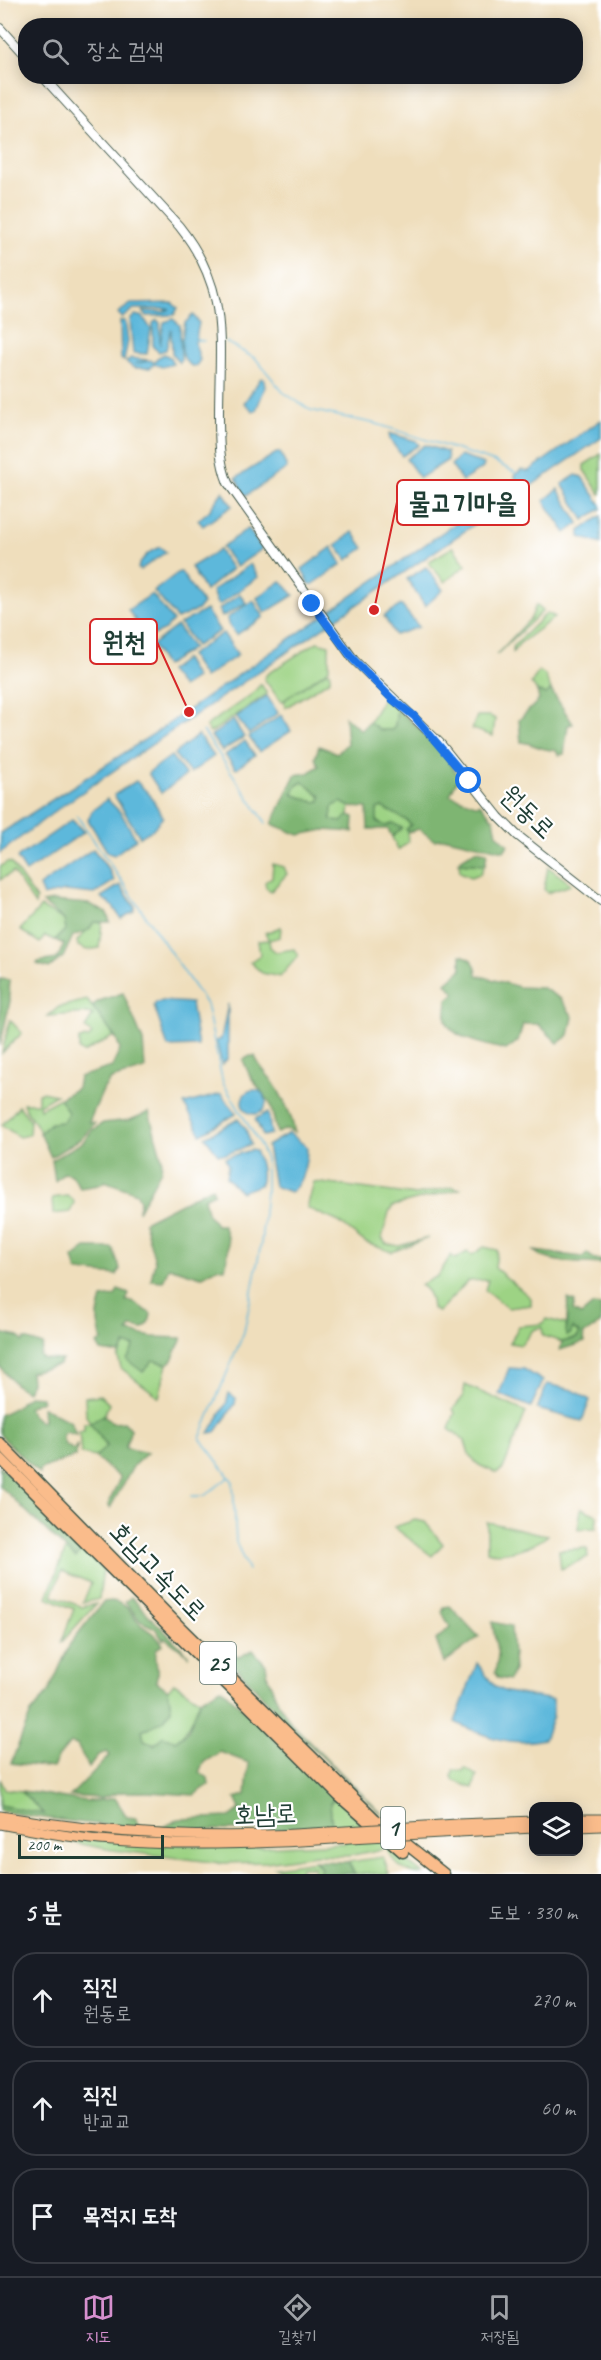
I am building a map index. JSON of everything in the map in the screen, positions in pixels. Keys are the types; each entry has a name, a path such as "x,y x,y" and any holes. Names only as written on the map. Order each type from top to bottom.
{"highway":[{"name":"호남고속도로","path":"0,1443 180,1627 375,1819 444,1874"},
{"name":"호남고속도로","path":"0,1458 171,1631 370,1826 432,1874"},
{"name":"호남로","path":"0,1816 86,1830 169,1837 331,1835"},
{"path":"583,1819 601,1819"},
{"name":"호남로","path":"0,1824 98,1840 244,1843 529,1821"},
{"path":"583,1827 601,1826"},
{"name":"호남로","path":"458,1828 529,1828"}],"street":[{"path":"0,28 18,48"},
{"name":"원동로","path":"49,84 179,226 198,251 210,275 219,316 219,451 228,483 330,630 369,677 414,716 440,743 499,817 517,835 601,901"}],"green space":[{"path":"601,454 600,494 584,470 584,465"},
{"path":"453,547 466,565 445,582 428,562"},
{"path":"536,605 543,611 496,655 531,618"},
{"path":"547,613 555,617 519,644 513,652 513,646"},
{"path":"317,642 329,645 329,669 281,702 264,679 267,674"},
{"path":"539,671 545,675 551,690 546,694 537,691 531,683"},
{"path":"326,672 330,672 330,680 285,708 286,699"},
{"path":"261,684 267,694 210,733 206,726 252,694"},
{"path":"551,690 573,724 568,725 564,754 559,755 555,750 521,742 519,720 539,700 537,691 546,694"},
{"path":"384,697 397,709 395,726 392,730 380,730 369,722"},
{"path":"397,709 435,743 459,776 450,795 478,805 480,803 494,820 497,834 508,845 504,851 447,838 434,840 419,829 409,832 406,829 411,825 408,821 382,807 377,809 377,822 386,826 393,823 402,828 392,837 388,829 368,829 367,808 350,807 341,802 332,807 331,820 341,822 349,815 354,817 353,832 324,830 299,835 272,824 295,775 308,773 319,766 315,758 319,746 337,753 347,744 345,717 361,730 369,722 380,730 392,730","holes":["303,782 321,796 320,801 314,802 292,794 297,785"]},
{"path":"477,716 490,716 495,719 493,736 472,729"},
{"path":"303,782 321,797 320,801 314,802 292,794 297,785"},
{"path":"341,802 350,807 349,815 341,822 331,820 332,806"},
{"path":"381,807 402,817 411,825 407,829 408,842 398,850 392,837 401,829 382,825 376,819 377,809"},
{"path":"476,850 487,852 485,865 459,863 460,860"},
{"path":"7,862 11,863 36,899 35,905 13,872 0,880 0,867"},
{"path":"459,863 485,865 480,874 471,877 460,872"},
{"path":"273,864 284,867 287,874 271,891 266,888 265,882 272,877"},
{"path":"548,867 571,885 547,893 544,889"},
{"path":"53,901 89,904 107,913 110,922 94,922 89,930 73,936 63,957 49,968 37,964 57,959 64,944 55,940 66,929 64,920 43,903"},
{"path":"41,907 64,920 66,929 55,940 45,936 40,943 20,930"},
{"path":"94,922 102,923 99,948 87,950 78,946 77,941"},
{"path":"281,927 280,937 269,940 265,933"},
{"path":"269,940 270,947 276,952 294,949 298,956 280,977 262,973 250,962 260,955 258,941"},
{"path":"461,955 473,962 477,975 519,987 543,988 561,999 573,1017 569,1035 558,1043 538,1024 523,1024 518,1041 506,1050 472,1041 455,1032 449,1027 446,1015 447,1000 455,993 446,983 461,970"},
{"path":"0,979 9,980 10,1001 0,1046"},
{"path":"123,993 143,1041 145,1069 111,1079 104,1088 89,1122 95,1123 82,1138 51,1157 40,1133 51,1123 63,1122 68,1113 60,1098 77,1088 79,1077 112,1067 120,1050 117,1040 92,1006 99,1001"},
{"path":"87,1000 114,1036 83,1053 79,1050 79,1039 89,1038 92,1034 85,1028 93,1015 89,1013 48,1016 59,1007"},
{"path":"10,1020 22,1033 2,1053"},
{"path":"255,1056 278,1091 289,1113 294,1132 287,1129 277,1133 270,1103 250,1076 243,1060"},
{"path":"38,1093 56,1095 39,1105 40,1109 60,1098 68,1113 63,1122 51,1123 40,1133 23,1103 38,1103"},
{"path":"19,1106 30,1120 29,1135 19,1137 2,1125"},
{"path":"149,1112 162,1159 161,1170 138,1212 140,1201 137,1193 105,1181 99,1185 80,1188 72,1175 64,1173 55,1181 52,1160 83,1142 92,1130 103,1123 130,1120"},
{"path":"314,1182 416,1195 453,1187 460,1189 393,1206 389,1212 382,1238 386,1244 399,1246 428,1238 392,1252 366,1243 339,1222 307,1208"},
{"path":"212,1187 214,1193 204,1198 207,1212 216,1225 223,1225 227,1237 225,1269 217,1268 201,1277 169,1267 163,1281 151,1280 155,1261 144,1222"},
{"path":"67,1196 73,1199 74,1203 70,1212 53,1214 52,1198"},
{"path":"484,1247 497,1250 495,1268 531,1298 531,1305 508,1308 485,1290 488,1280 468,1281 438,1312 432,1309 429,1295 420,1285 438,1276 451,1255 455,1259 467,1252 472,1255"},
{"path":"86,1248 113,1248 120,1269 117,1275 77,1271 73,1258"},
{"path":"534,1251 583,1257 587,1253 595,1260 601,1260 601,1264 556,1261"},
{"path":"118,1290 129,1294 126,1301 132,1301 151,1314 149,1323 143,1329 131,1327 128,1332 152,1337 182,1338 172,1360 167,1364 153,1360 143,1372 127,1360 134,1346 125,1345 120,1354 101,1351 97,1344 102,1341 98,1320 100,1305 102,1298 115,1296"},
{"path":"568,1299 575,1302 573,1311 581,1315 593,1305 601,1306 601,1323 583,1335 585,1342 560,1350 562,1342 577,1338 580,1333 572,1328 571,1334 566,1336"},
{"path":"546,1319 566,1324 567,1336 572,1328 580,1332 577,1338 562,1342 543,1336 542,1327 533,1330 521,1345 510,1343 519,1326 542,1324"},
{"path":"0,1333 19,1337 23,1342 25,1339 43,1345 40,1355 43,1359 62,1360 59,1365 30,1372 31,1382 27,1392 17,1386 0,1367"},
{"path":"125,1345 134,1346 130,1355 143,1372 153,1360 167,1364 159,1397 121,1368 118,1358"},
{"path":"465,1385 526,1412 503,1469 496,1473 479,1465 470,1457 465,1441 449,1429 455,1413 453,1409 463,1397"},
{"path":"100,1395 109,1404 104,1415 90,1423 86,1415 85,1397"},
{"path":"28,1396 42,1397 42,1401 28,1407 31,1414 40,1422 43,1421 42,1407 71,1422 76,1435 66,1432 62,1436 65,1445 74,1450 77,1444 76,1456 40,1469 40,1474 0,1435 0,1415 16,1407"},
{"path":"104,1415 112,1423 124,1422 131,1429 125,1448 147,1453 134,1465 110,1508 108,1505 120,1478 95,1457 107,1446 90,1423"},
{"path":"84,1423 90,1423 107,1447 95,1457 81,1454 79,1432 84,1431"},
{"path":"0,1466 84,1549 75,1558 0,1486"},
{"path":"581,1508 597,1515 596,1528 578,1529"},
{"path":"415,1520 425,1522 443,1544 432,1556 394,1527"},
{"path":"487,1522 548,1535 536,1543 519,1549 501,1553 487,1551"},
{"path":"587,1548 588,1557 561,1569 559,1550"},
{"path":"66,1549 75,1557 84,1549 103,1570 99,1599 83,1603 91,1583 62,1571 52,1595 82,1607 96,1604 61,1643 74,1609 47,1597"},
{"path":"131,1597 189,1656 165,1638 163,1640 155,1628 140,1621 125,1602"},
{"path":"112,1601 125,1606 138,1622 156,1636 163,1645 156,1649 156,1681 168,1690 171,1709 164,1720 142,1731 144,1740 154,1745 163,1736 176,1741 188,1731 200,1700 221,1688 335,1798 330,1803 332,1827 248,1830 166,1829 83,1823 0,1811 0,1805 44,1814 21,1791 90,1801 115,1798 127,1817 136,1818 139,1826 164,1827 179,1819 230,1817 240,1809 235,1798 246,1795 249,1763 220,1752 204,1762 199,1772 208,1778 209,1785 194,1795 122,1792 101,1798 70,1796 110,1755 107,1752 98,1755 89,1768 77,1745 70,1743 53,1768 11,1763 31,1713 49,1691 70,1644 103,1602"},
{"path":"450,1606 479,1637 444,1663 436,1640 450,1627 442,1612 444,1607"},
{"path":"492,1622 511,1626 514,1670 509,1680 498,1678 495,1673 498,1656"},
{"path":"253,1650 266,1665 268,1678 278,1702 291,1723 390,1822 289,1725 223,1653 239,1657"},
{"path":"174,1683 200,1700 192,1720 181,1736 174,1741 156,1744 144,1740 142,1731 164,1720 171,1709 168,1690"},
{"path":"465,1768 477,1776 473,1788 454,1781 452,1776 454,1770 463,1771"},
{"path":"0,1779 5,1789 21,1791 45,1815 0,1805"},
{"path":"335,1798 385,1846 383,1849 348,1856 315,1855 266,1862 221,1863 112,1850 64,1841 65,1838 237,1848 345,1843 345,1825 332,1827 330,1803"},
{"path":"390,1849 423,1874 411,1873 398,1865 388,1852"},
{"path":"383,1857 389,1874 355,1874 348,1862"},
{"path":"315,1861 321,1868 319,1874 313,1874 314,1867 301,1867 299,1874 290,1874 275,1867"},
{"path":"315,1861 348,1862 355,1874 319,1874 321,1868"}],"water":[{"path":"172,303 178,308 174,315 147,316 143,311 163,312 170,309 134,309 122,318 118,313 131,304"},
{"path":"135,315 143,317 151,329 147,354 133,353 130,320"},
{"path":"193,315 199,323 195,343 200,360 196,366 187,363 182,353 185,323"},
{"path":"173,319 180,325 181,360 179,363 172,353 171,329 166,350 159,352 153,347 153,323 157,320 160,323 160,345 164,322"},
{"path":"120,321 125,321 128,341 124,361 121,359"},
{"path":"164,354 170,357 173,364 162,367 154,364 150,368 134,368 126,362 131,358 148,360 135,364 151,360 154,363"},
{"path":"261,378 264,379 265,388 256,410 253,411 244,403"},
{"path":"601,420 601,438 62,806 0,853 1,833 158,731 516,481 515,475 521,470 529,471"},
{"path":"389,433 416,441 419,445 402,456 390,440"},
{"path":"425,445 447,452 448,460 420,478 406,459"},
{"path":"278,452 287,468 247,495 244,494 236,478"},
{"path":"460,456 484,464 483,468 462,481 451,465"},
{"path":"576,475 582,477 601,505 601,509 584,520 562,484"},
{"path":"558,489 579,523 566,533 544,501"},
{"path":"223,491 232,506 203,526 198,520 209,511"},
{"path":"601,516 601,544 580,537 580,531"},
{"path":"248,528 262,549 236,567 222,547"},
{"path":"353,532 364,548 347,560 336,545"},
{"path":"160,547 166,552 140,570 138,568 144,558"},
{"path":"332,547 342,564 312,585 309,584 302,569"},
{"path":"219,550 232,569 205,591 191,567"},
{"path":"250,564 258,577 219,605 217,604 212,591"},
{"path":"426,567 443,590 425,606 407,579"},
{"path":"179,572 203,604 197,610 177,619 154,591"},
{"path":"281,581 294,595 265,613 257,598"},
{"path":"152,594 173,621 165,630 147,638 128,610"},
{"path":"240,594 246,603 222,617 219,609"},
{"path":"253,600 264,617 236,635 228,624 227,618"},
{"path":"401,605 419,627 395,635 384,616"},
{"path":"206,610 220,631 196,646 180,624"},
{"path":"177,626 193,648 165,666 152,645"},
{"path":"223,633 238,655 204,678 190,655"},
{"path":"185,659 196,678 182,687 169,671"},
{"path":"267,696 278,713 249,734 236,717"},
{"path":"281,715 291,731 259,752 249,737"},
{"path":"233,720 244,737 222,751 211,736"},
{"path":"198,735 214,756 190,773 174,754"},
{"path":"245,741 255,755 236,769 225,755"},
{"path":"171,756 186,775 161,793 148,773"},
{"path":"136,781 150,795 163,817 152,830 140,837 114,795"},
{"path":"107,799 121,813 136,839 114,855 108,853 88,820 92,811"},
{"path":"72,820 84,832 26,872 17,858"},
{"path":"93,849 109,870 114,881 94,894 65,891 43,896 39,886"},
{"path":"120,885 135,907 134,911 121,919 113,906 101,897"},
{"path":"156,1002 191,1003 198,1046 168,1047 154,1006"},
{"path":"228,1004 228,1058 222,1065 216,1041 221,1039"},
{"path":"254,1090 262,1094 266,1102 262,1110 254,1114 246,1110 242,1102 246,1094"},
{"path":"221,1094 236,1114 201,1134 184,1104"},
{"path":"268,1112 271,1134 263,1136 255,1119"},
{"path":"238,1119 246,1129 251,1145 226,1154 218,1154 205,1137"},
{"path":"289,1133 307,1147 301,1178 290,1192 274,1186 267,1146"},
{"path":"251,1150 255,1151 260,1163 260,1185 241,1192 226,1177 228,1166 225,1158"},
{"path":"509,1368 524,1369 543,1381 531,1407 499,1394"},
{"path":"547,1384 573,1390 590,1400 582,1421 537,1409"},
{"path":"229,1393 236,1398 235,1404 216,1432 209,1433 226,1404"},
{"path":"477,1663 495,1687 507,1692 553,1700 553,1716 544,1739 520,1742 498,1739 455,1722"}],"waterway":[{"path":"196,340 204,341"},
{"path":"226,342 256,359 283,392 310,410 377,424 495,462 516,473"},
{"path":"203,731 266,823"},
{"path":"77,816 206,1004 223,1083 258,1141 266,1159 266,1191 261,1244 244,1332 200,1438 233,1482 236,1542 248,1570"},
{"path":"191,1496 204,1496 229,1477"}],"place":[{"name":"물고기마을","path":"374,610"},
{"name":"원천","path":"189,712"}],"route":[{"path":"312,604 330,630 369,677 414,716 440,743 469,781"}]}
